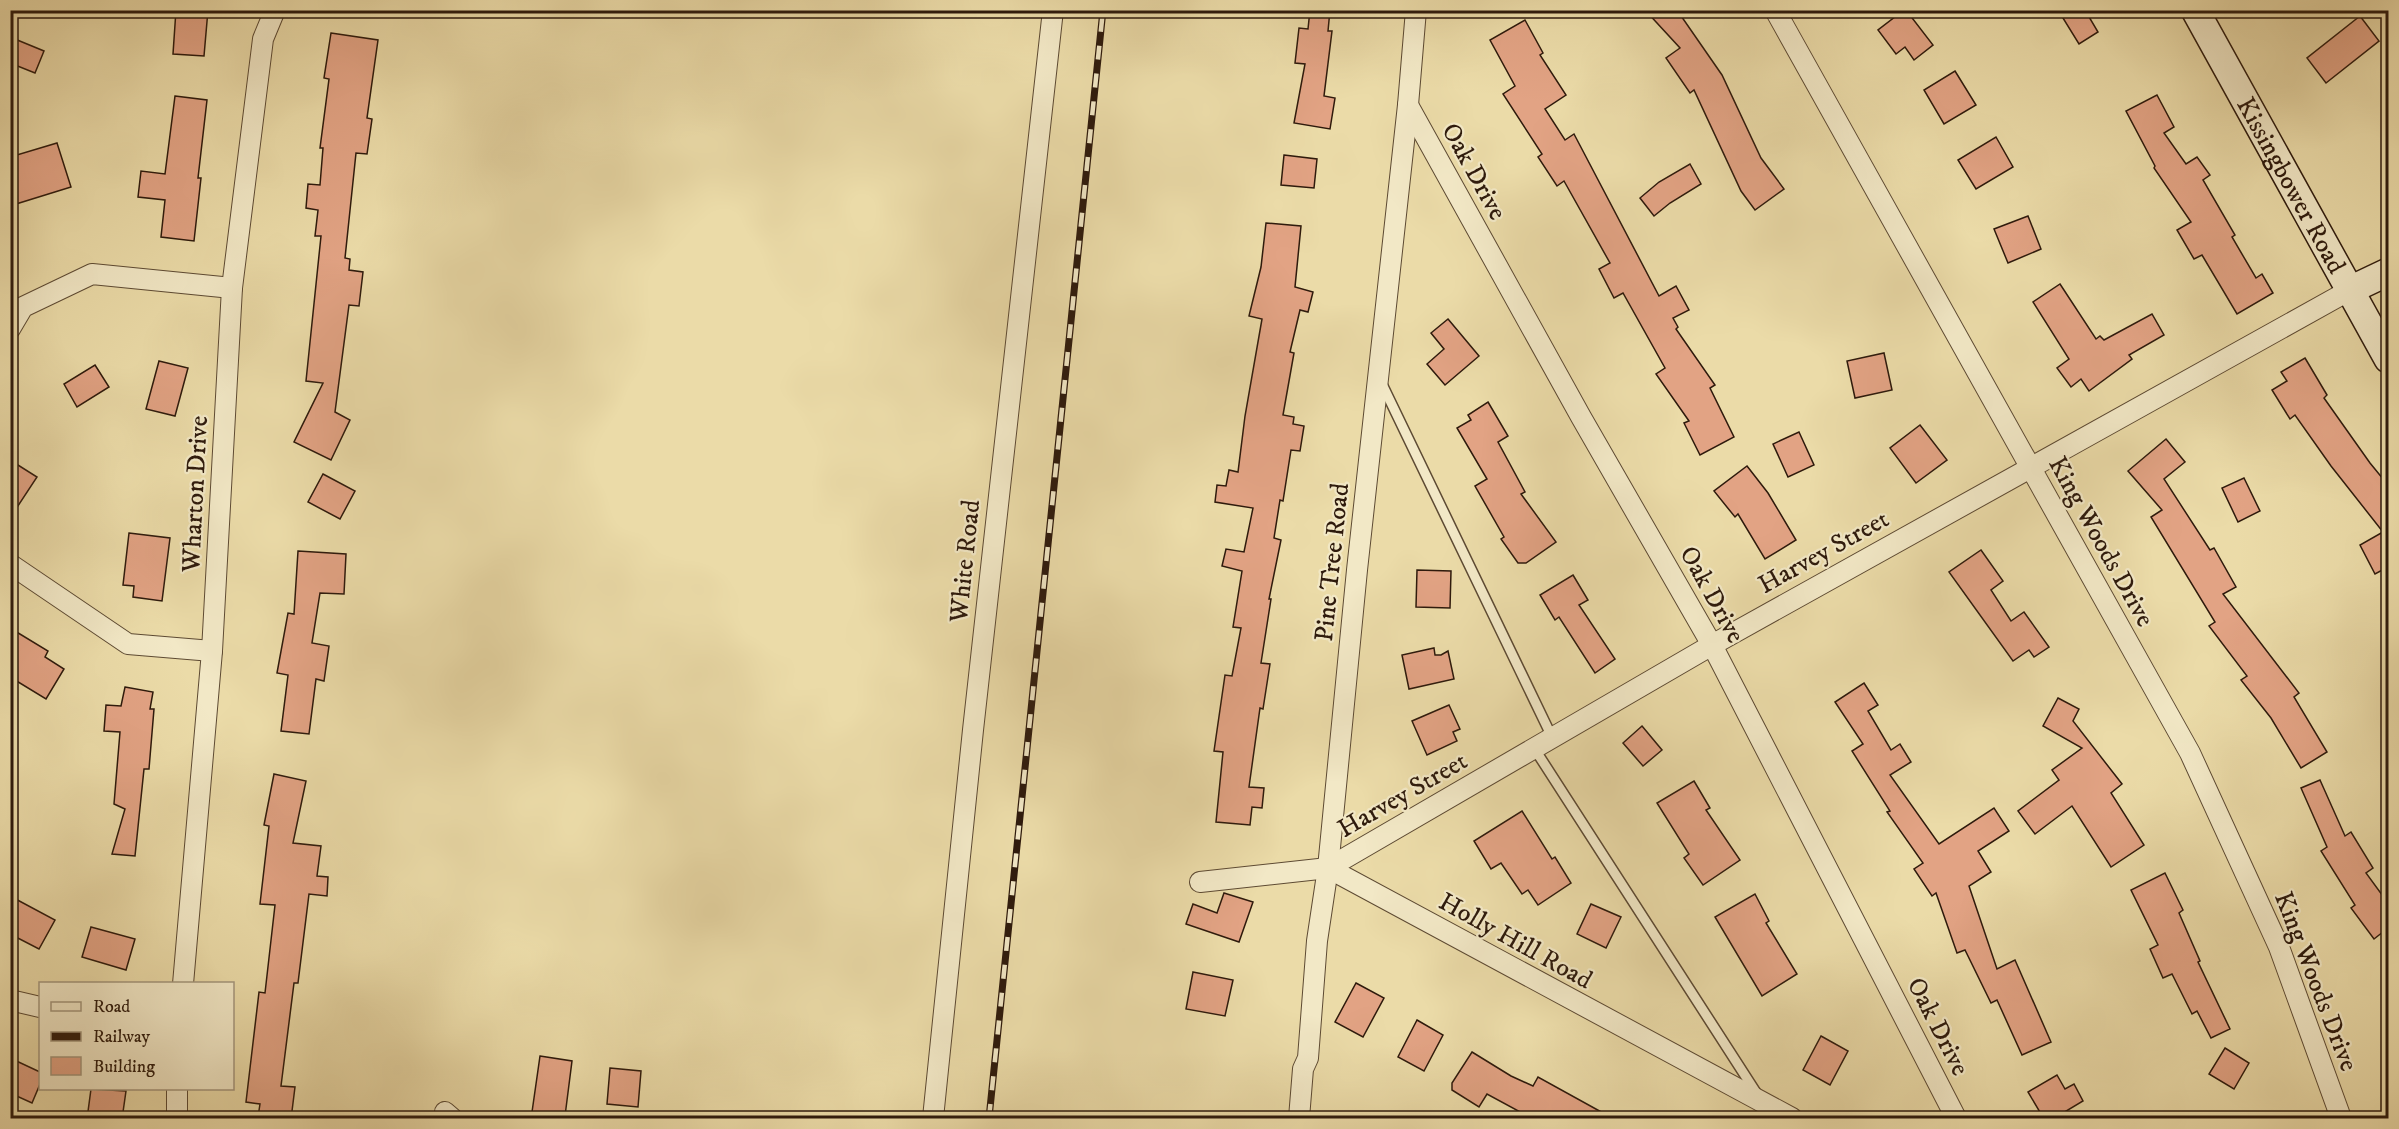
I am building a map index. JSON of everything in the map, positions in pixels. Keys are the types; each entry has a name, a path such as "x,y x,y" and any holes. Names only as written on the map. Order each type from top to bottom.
{"street":[{"name":"Wharton Drive","path":"183,982 212,651 232,288 263,39 275,10"},
{"name":"White Road","path":"933,1119 974,718 1053,10"},
{"name":"Pine Tree Road","path":"1299,1119 1303,1069 1308,1058 1317,941 1328,868 1416,10"},
{"name":"King Woods Drive","path":"1775,10 2190,753 2279,947 2341,1119"},
{"name":"Kissingbower Road","path":"2195,10 2388,359"},
{"name":"Oak Drive","path":"1408,105 1575,407 1712,645 1956,1119"},
{"path":"2350,290 2388,272"},
{"path":"10,329 23,307 92,274 232,288"},
{"name":"Harvey Street","path":"1328,868 1712,645 2350,290"},
{"path":"10,564 128,644 212,651"},
{"path":"1200,882 1328,868"},
{"name":"Holly Hill Road","path":"1328,868 1792,1119"},
{"path":"10,1000 39,1007"},
{"path":"177,1090 177,1119"}],"lane":[{"path":"1378,377 1552,738"},
{"path":"1534,748 1763,1103"}],"building":[{"path":"176,10 208,10 204,56 173,54"},
{"path":"1310,10 1330,10 1328,31 1332,31 1324,96 1335,98 1330,129 1294,123 1305,64 1295,63 1299,28 1308,29"},
{"path":"1645,10 1677,10 1722,75 1761,158 1784,189 1755,210 1741,191 1694,90 1690,93 1666,58 1680,48"},
{"path":"1904,10 1933,45 1914,60 1905,47 1896,54 1878,30"},
{"path":"2058,10 2085,10 2098,32 2079,44"},
{"path":"2360,16 2379,41 2326,83 2307,58"},
{"path":"1525,20 1543,53 1540,55 1566,95 1545,109 1565,140 1574,134 1659,296 1676,286 1689,310 1673,318 1678,327 1676,329 1715,385 1710,388 1734,437 1700,455 1684,423 1689,421 1656,374 1665,368 1623,293 1614,298 1599,269 1610,263 1564,181 1557,186 1538,157 1542,154 1503,94 1515,86 1490,40"},
{"path":"331,33 378,40 367,118 372,119 367,154 356,153 345,258 350,259 349,270 363,272 359,306 349,305 335,412 350,420 331,460 294,442 323,383 306,381 321,236 315,236 318,210 306,208 308,184 320,185 323,148 320,148 329,79 324,78"},
{"path":"10,37 44,51 35,73 10,63"},
{"path":"1955,71 1976,105 1944,124 1924,90"},
{"path":"2157,95 2174,127 2164,133 2186,164 2197,157 2210,175 2203,180 2235,235 2232,237 2256,278 2262,274 2273,293 2237,314 2202,255 2194,259 2177,230 2191,222 2154,168 2126,111"},
{"path":"175,96 207,100 198,178 201,178 194,241 161,237 165,200 138,197 141,171 165,174"},
{"path":"1996,137 2013,167 1976,189 1958,160"},
{"path":"57,143 71,187 16,204 10,186 10,157"},
{"path":"1284,155 1317,159 1314,188 1281,185"},
{"path":"1690,164 1701,184 1654,216 1640,198 1659,182"},
{"path":"2028,216 2041,249 2008,263 1994,229"},
{"path":"1266,223 1301,226 1295,287 1313,292 1308,312 1300,310 1290,352 1294,353 1283,415 1294,417 1293,424 1304,426 1300,451 1291,450 1283,501 1280,500 1274,538 1281,540 1269,599 1271,599 1261,663 1270,664 1263,709 1260,708 1249,787 1264,788 1262,808 1252,807 1250,825 1216,822 1223,752 1214,751 1225,675 1232,676 1241,628 1233,627 1242,571 1222,566 1226,549 1244,552 1253,508 1215,502 1217,485 1226,486 1229,470 1238,472 1262,319 1249,316 1261,267"},
{"path":"2060,284 2096,339 2100,336 2104,340 2152,314 2164,335 2129,355 2132,359 2089,391 2081,379 2071,387 2057,368 2069,359 2033,302"},
{"path":"1448,319 1479,356 1445,385 1427,364 1444,349 1431,333"},
{"path":"1884,353 1892,390 1855,398 1847,361"},
{"path":"2305,358 2327,395 2324,398 2388,485 2388,567 2375,574 2360,545 2383,532 2331,466 2295,415 2290,419 2272,390 2287,381 2281,372"},
{"path":"159,361 188,368 175,416 146,409"},
{"path":"95,365 109,387 77,407 64,384"},
{"path":"1488,402 1508,436 1498,442 1525,492 1521,494 1556,542 1526,563 1518,563 1501,539 1504,537 1475,486 1487,479 1457,428 1471,420 1468,415"},
{"path":"1920,425 1947,460 1916,483 1890,448"},
{"path":"1799,432 1814,465 1788,477 1773,444"},
{"path":"2166,439 2185,462 2164,479 2210,550 2214,548 2236,587 2223,594 2299,693 2294,697 2327,752 2301,768 2271,718 2241,680 2247,676 2209,626 2215,622 2151,517 2162,510 2128,471"},
{"path":"10,460 37,477 10,518"},
{"path":"1747,466 1768,493 1796,540 1765,559 1738,514 1735,517 1714,491"},
{"path":"323,474 355,491 340,519 308,502"},
{"path":"2244,478 2260,511 2238,522 2222,488"},
{"path":"129,533 170,538 162,601 133,597 134,586 123,585"},
{"path":"1981,550 2003,581 1991,590 2011,621 2024,612 2049,647 2034,657 2029,650 2013,661 1949,572"},
{"path":"298,551 346,554 344,594 320,593 312,643 329,646 324,681 316,679 309,734 281,731 288,675 277,673 288,613 294,614"},
{"path":"1417,570 1451,571 1450,608 1416,607"},
{"path":"1573,575 1588,600 1579,605 1615,659 1595,673 1559,617 1555,620 1540,595"},
{"path":"10,628 48,651 45,657 64,669 46,699 10,677"},
{"path":"1434,648 1435,655 1448,651 1454,679 1409,689 1402,655"},
{"path":"1864,683 1878,705 1868,711 1891,750 1900,744 1911,762 1890,775 1939,844 1994,808 2009,831 1978,851 1991,872 1969,886 1997,969 2015,960 2051,1042 2022,1055 1997,1000 1991,1003 1965,950 1957,953 1936,893 1932,896 1914,869 1923,863 1887,812 1890,811 1852,751 1863,744 1835,702"},
{"path":"125,687 153,692 150,709 154,709 149,769 144,769 135,856 112,854 125,809 114,804 120,732 104,731 106,705 121,706"},
{"path":"2058,698 2079,709 2073,721 2122,784 2111,793 2144,845 2111,867 2072,806 2035,834 2018,811 2059,780 2052,770 2082,748 2043,726"},
{"path":"1449,705 1460,729 1453,732 1457,741 1427,755 1412,721"},
{"path":"1642,726 1662,750 1643,766 1623,743"},
{"path":"274,774 306,781 293,843 321,846 317,876 328,877 327,896 309,894 298,983 294,983 281,1086 295,1087 291,1119 258,1117 260,1104 246,1102 259,992 265,993 275,905 260,904 269,826 264,825"},
{"path":"2320,780 2345,836 2351,832 2373,868 2366,873 2388,903 2388,928 2374,939 2351,908 2355,905 2321,851 2327,847 2301,788"},
{"path":"1694,781 1710,808 1706,810 1740,860 1703,885 1684,858 1689,854 1657,803"},
{"path":"1522,811 1552,859 1555,857 1571,883 1538,905 1528,890 1522,894 1501,863 1491,869 1474,841"},
{"path":"2165,873 2183,910 2179,913 2200,961 2198,962 2230,1029 2211,1038 2197,1011 2192,1014 2172,974 2163,978 2150,949 2158,945 2131,890"},
{"path":"1224,893 1253,902 1239,942 1186,924 1193,904 1217,913"},
{"path":"1755,894 1769,921 1766,923 1797,974 1762,996 1715,917"},
{"path":"10,896 55,920 39,949 10,934"},
{"path":"1591,904 1621,917 1606,948 1577,934"},
{"path":"91,927 135,939 126,970 82,957"},
{"path":"1193,972 1233,980 1225,1016 1186,1009"},
{"path":"1356,983 1384,998 1363,1037 1335,1022"},
{"path":"1417,1020 1443,1035 1424,1071 1398,1057"},
{"path":"1821,1036 1848,1051 1830,1085 1803,1070"},
{"path":"2225,1048 2249,1063 2234,1089 2209,1074"},
{"path":"1472,1052 1511,1076 1533,1086 1538,1077 1614,1119 1533,1119 1487,1094 1479,1107 1452,1090 1452,1083"},
{"path":"540,1056 572,1061 565,1116 532,1112"},
{"path":"10,1058 39,1072 39,1086 32,1103 10,1093"},
{"path":"610,1068 641,1071 638,1107 607,1104"},
{"path":"2057,1075 2065,1089 2074,1084 2083,1101 2053,1119 2044,1119 2028,1092"},
{"path":"91,1090 126,1091 122,1119 87,1119"}],"railway":[{"path":"989,1118 1103,10"}]}
